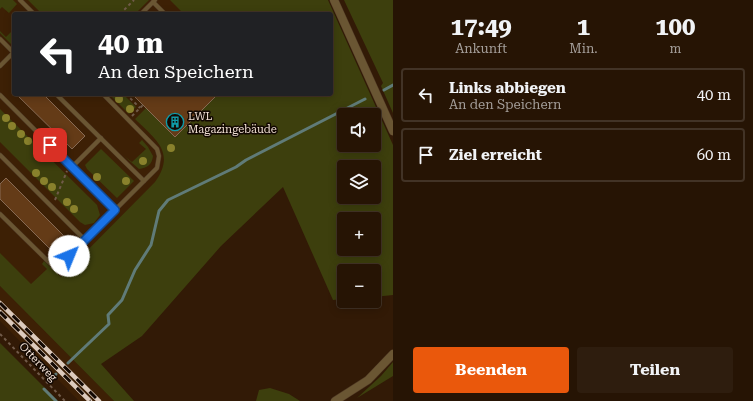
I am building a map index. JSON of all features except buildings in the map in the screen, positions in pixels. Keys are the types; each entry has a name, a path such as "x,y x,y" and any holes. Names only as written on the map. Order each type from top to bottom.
{"street":[{"path":"334,0 393,131"},
{"path":"335,401 368,380 393,354"}],"lane":[{"path":"20,0 32,12"},
{"path":"143,12 154,1 163,12"},
{"path":"0,39 12,50"},
{"path":"0,66 12,54"},
{"path":"0,95 115,210"},
{"path":"58,96 144,181"},
{"path":"0,214 56,269 157,168 160,156 157,149 105,96"},
{"path":"71,166 101,138"},
{"path":"0,155 85,240"}],"path":[{"path":"122,12 134,0"},
{"path":"128,96 140,108"},
{"path":"136,112 143,105"},
{"path":"52,206 71,166"},
{"name":"Otterweg","path":"0,334 65,401"}],"shaded area":[{"path":"0,0 324,0 329,12 12,12 12,96 250,96 39,307 0,268"},
{"path":"0,0 13,0 17,4 9,13 2,7 0,9"},
{"path":"28,0 149,0 137,12 40,12"},
{"path":"170,0 328,0 376,108 337,108 337,152 381,152 381,118 393,145 393,295 381,296 381,264 337,264 337,300 333,300 283,187 221,246 142,336 101,364 134,401 114,401 0,286 0,253 31,284 47,269 42,264 44,261 61,277 155,182 161,172 164,162 161,147 150,133 135,119 146,108 175,137 216,96 333,96 333,12 182,12"},
{"path":"344,0 393,0 393,113 381,86 383,83"},
{"path":"0,31 6,37 12,31 12,45 0,33"},
{"path":"111,96 125,96 136,107 129,114"},
{"path":"0,109 97,205 100,215 94,223 85,225 80,222 0,142"},
{"path":"142,140 153,156 152,162 149,166 139,169 124,156 132,162 146,149 139,143"},
{"path":"101,149 134,181 117,198 87,169 85,165"},
{"path":"0,286 114,401 79,401 0,321"},
{"path":"0,343 58,401 0,401"},
{"path":"393,362 393,376 357,398 381,376"},
{"path":"270,388 289,394 300,401 256,401 259,390"}],"waterway":[{"path":"384,90 393,85"},
{"path":"68,363 109,324 108,315 122,300 135,270 151,245 159,211 168,200 236,167 246,160 365,99"},
{"path":"50,380 56,374"},
{"path":"44,389 56,401"}],"railway":[{"path":"0,303 99,401"},
{"path":"0,312 90,401"}],"place":[{"name":"LWL Magazingebäude","path":"175,122"}],"route":[{"path":"50,145 115,210 69,256"}]}
